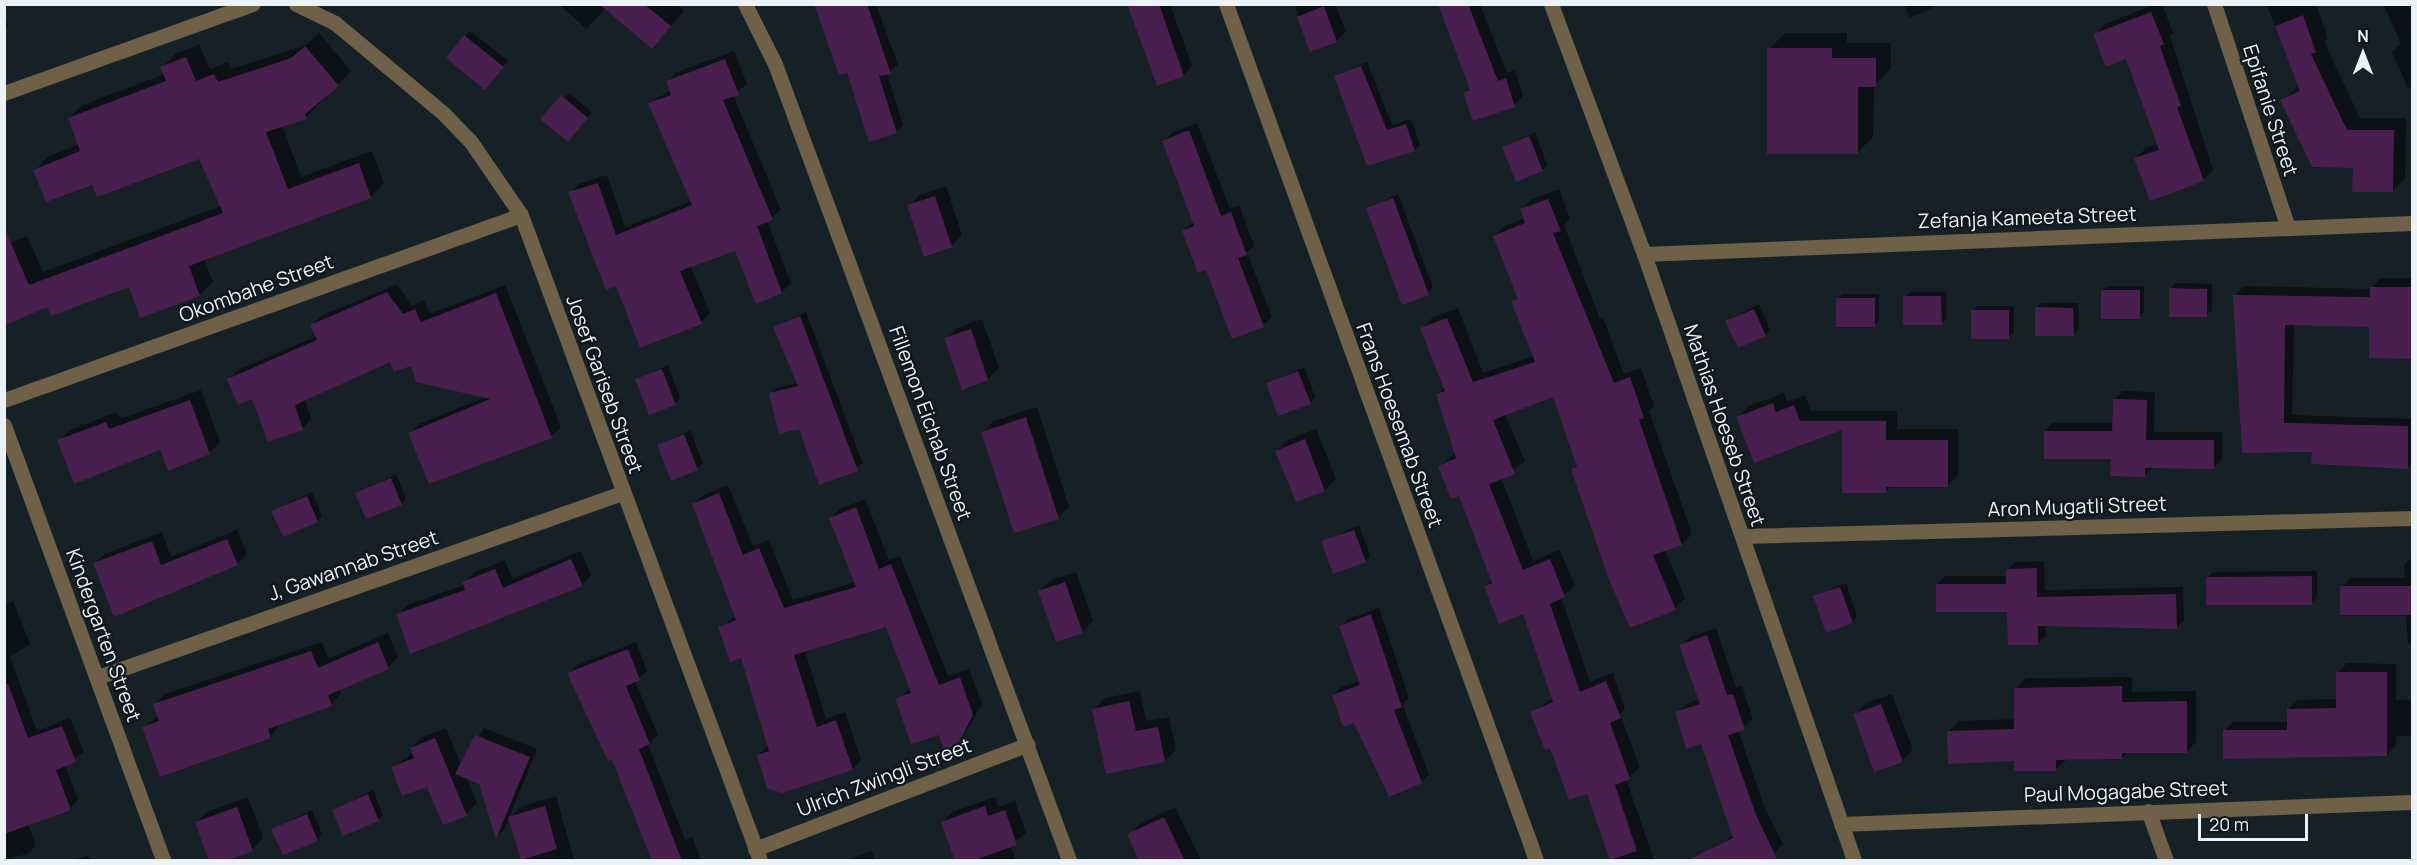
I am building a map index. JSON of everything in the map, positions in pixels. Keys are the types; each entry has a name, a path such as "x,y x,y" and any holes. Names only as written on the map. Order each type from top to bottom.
{"street":[{"path":"4,93 253,4"},
{"name":"Josef Gariseb Street","path":"296,4 336,23 443,113 471,142 521,215 622,493 758,855"},
{"name":"Fillemon Eichab Street","path":"745,4 775,64 1028,744 1069,861"},
{"name":"Frans Hoesemab Street","path":"1226,4 1536,861"},
{"name":"Mathias Hoeseb Street","path":"1551,4 1644,254 1854,861"},
{"name":"Epifanie Street","path":"2214,4 2288,228"},
{"name":"Okombahe Street","path":"4,400 521,215"},
{"name":"Zefanja Kameeta Street","path":"1644,254 2412,223"},
{"name":"Kindergarten Street","path":"4,425 98,677 163,861"},
{"name":"J, Gawannab Street","path":"98,677 622,493"},
{"name":"Aron Mugatli Street","path":"1742,536 2412,518"},
{"name":"Ulrich Zwingli Street","path":"758,855 1028,744"},
{"name":"Paul Mogagabe Street","path":"1841,824 2412,802"},
{"path":"2148,811 2166,861"}],"building":[{"path":"599,4 644,4 671,26 652,49"},
{"path":"814,4 867,4 891,74 879,76 897,133 869,142 847,73 839,75"},
{"path":"1127,4 1159,4 1184,76 1157,86"},
{"path":"1438,4 1468,4 1498,81 1506,78 1515,107 1473,121 1463,93 1470,90"},
{"path":"1324,6 1337,42 1310,52 1297,17"},
{"path":"2151,12 2164,44 2160,46 2181,106 2177,107 2204,181 2150,201 2134,158 2159,150 2126,59 2106,67 2093,34"},
{"path":"2303,15 2316,52 2311,54 2347,130 2394,130 2393,192 2352,192 2353,168 2312,167 2280,100 2300,91 2275,26"},
{"path":"464,35 504,67 485,90 446,58"},
{"path":"305,46 339,86 305,114 307,119 266,132 288,189 359,163 371,198 189,266 200,296 140,318 129,287 51,316 47,307 4,326 4,227 29,285 223,213 199,159 97,197 92,185 46,202 33,170 80,151 68,118 166,81 160,67 186,57 196,81 214,74 218,82 291,58"},
{"path":"1767,48 1832,48 1832,58 1876,58 1876,87 1858,87 1858,154 1767,154"},
{"path":"725,59 739,95 723,100 773,220 757,226 782,293 756,304 735,251 680,271 702,324 640,348 616,286 606,290 568,192 598,183 616,235 692,205 648,103 671,95 666,81"},
{"path":"1361,66 1387,130 1406,124 1415,151 1367,166 1334,76"},
{"path":"561,95 588,118 568,142 540,119"},
{"path":"1189,130 1221,216 1231,212 1247,255 1238,258 1264,327 1232,339 1206,270 1198,273 1182,231 1194,226 1162,141"},
{"path":"1529,136 1543,171 1516,182 1502,147"},
{"path":"935,196 952,247 924,257 907,205"},
{"path":"1393,198 1429,295 1402,305 1366,208"},
{"path":"1548,199 1561,231 1553,233 1614,383 1630,377 1644,418 1639,420 1682,545 1653,555 1676,610 1630,628 1609,580 1571,469 1577,467 1553,397 1493,420 1515,474 1489,484 1523,570 1550,559 1565,597 1550,604 1580,692 1606,681 1621,718 1610,723 1630,779 1615,785 1637,851 1610,860 1587,794 1569,800 1550,748 1545,750 1530,712 1553,702 1523,614 1499,624 1484,586 1492,583 1459,496 1451,499 1438,466 1456,458 1436,394 1445,391 1420,328 1447,318 1473,382 1535,362 1511,301 1518,299 1493,236 1525,223 1520,209"},
{"path":"2370,287 2412,287 2412,359 2369,358 2369,327 2285,325 2284,423 2408,426 2408,469 2311,464 2312,452 2242,453 2233,295 2370,297"},
{"path":"2169,288 2207,289 2207,317 2169,317"},
{"path":"2101,290 2140,290 2140,319 2101,319"},
{"path":"387,292 403,314 415,309 421,322 496,293 552,438 429,484 408,433 490,399 416,382 411,366 394,372 390,362 295,405 303,430 268,442 252,399 238,405 227,379 317,340 310,325"},
{"path":"1903,296 1941,296 1942,325 1903,325"},
{"path":"1836,298 1875,298 1875,327 1836,327"},
{"path":"2035,307 2073,308 2074,336 2035,336"},
{"path":"1754,309 1766,336 1738,348 1725,321"},
{"path":"1971,310 2009,310 2009,339 1971,339"},
{"path":"800,316 858,471 819,485 799,429 779,434 769,393 798,386 773,327"},
{"path":"971,329 988,380 962,390 944,338"},
{"path":"662,369 676,405 649,415 635,379"},
{"path":"1298,371 1311,404 1278,416 1266,383"},
{"path":"2113,399 2147,400 2146,440 2214,440 2214,469 2145,468 2145,477 2110,476 2111,459 2044,459 2044,431 2112,431"},
{"path":"190,400 210,454 168,471 160,450 74,484 57,440 106,422 109,429"},
{"path":"1773,403 1776,412 1794,405 1800,421 1886,421 1886,440 1948,440 1948,487 1886,487 1886,493 1842,493 1842,430 1754,463 1736,417"},
{"path":"1026,417 1059,519 1014,533 981,432"},
{"path":"684,434 698,470 671,481 657,445"},
{"path":"1305,439 1325,491 1296,502 1275,451"},
{"path":"391,478 402,505 366,519 355,493"},
{"path":"719,493 743,555 759,548 784,608 856,587 829,518 856,507 879,569 891,564 939,685 960,677 973,715 948,764 939,735 911,744 895,698 911,693 886,627 794,655 817,727 836,720 853,770 782,793 767,788 757,755 769,751 741,658 730,662 718,627 736,620 692,504"},
{"path":"307,496 318,522 283,537 271,511"},
{"path":"1354,530 1366,562 1333,574 1321,541"},
{"path":"227,539 238,565 114,617 93,563 152,541 161,565"},
{"path":"571,559 583,586 410,654 396,614 465,590 462,582 495,569 503,588"},
{"path":"2037,568 2037,597 2176,594 2177,629 2038,626 2038,645 2008,645 2007,612 1936,612 1936,584 2006,584 2006,569"},
{"path":"2312,576 2312,605 2206,605 2206,577"},
{"path":"1065,582 1083,633 1056,642 1038,591"},
{"path":"2340,586 2412,586 2412,615 2340,615"},
{"path":"1840,587 1853,623 1826,633 1813,596"},
{"path":"1371,614 1402,707 1394,710 1422,783 1389,797 1354,723 1343,727 1332,695 1360,685 1339,626"},
{"path":"1707,635 1727,695 1733,694 1745,730 1728,735 1756,815 1778,861 1686,861 1733,838 1701,744 1686,749 1675,712 1700,704 1679,645"},
{"path":"378,642 389,669 328,695 332,706 268,729 271,738 160,777 142,727 159,721 153,704 311,651 318,668"},
{"path":"628,649 640,680 626,686 650,744 639,749 682,861 652,861 612,760 608,761 567,673"},
{"path":"2336,672 2387,672 2387,756 2223,759 2223,730 2287,730 2287,709 2336,708"},
{"path":"4,684 8,684 28,738 62,726 76,762 56,770 71,810 4,834"},
{"path":"2122,686 2122,702 2187,701 2187,753 2122,753 2122,759 2056,760 2056,771 2014,771 2014,761 1948,764 1947,731 2014,729 2014,688"},
{"path":"1129,701 1136,731 1158,727 1165,762 1106,774 1092,709"},
{"path":"1881,704 1903,762 1874,772 1853,714"},
{"path":"475,735 530,757 496,839 479,784 455,774"},
{"path":"435,738 467,816 443,825 427,787 402,796 391,767 414,758 410,748"},
{"path":"368,794 379,821 343,836 332,810"},
{"path":"545,806 557,849 521,860 508,817"},
{"path":"985,806 988,816 1005,810 1017,845 972,861 955,861 941,822"},
{"path":"237,807 253,851 226,861 209,861 195,822"},
{"path":"307,814 318,841 283,855 271,829"},
{"path":"1164,817 1185,861 1139,861 1127,834"}]}
